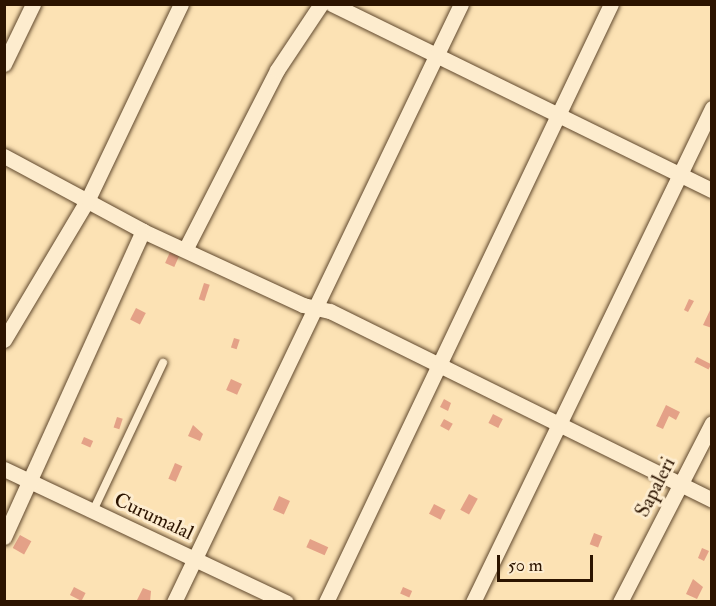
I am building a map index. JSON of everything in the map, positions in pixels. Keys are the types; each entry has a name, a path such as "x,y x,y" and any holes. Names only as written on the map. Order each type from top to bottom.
{"street":[{"path":"4,64 33,4"},
{"path":"4,340 88,200 181,4"},
{"path":"186,248 277,70 321,4"},
{"path":"332,4 555,116 679,172 711,190"},
{"path":"174,602 461,4"},
{"path":"326,602 435,366 611,4"},
{"path":"473,602 539,469 554,426 711,108"},
{"path":"4,156 143,231 316,307 554,426 711,500"},
{"path":"4,537 31,483 143,231"},
{"name":"Sapaleri","path":"620,602 676,485 711,423"},
{"name":"Curumalal","path":"4,469 286,602"}],"lane":[{"path":"93,511 163,363"}],"building":[{"path":"170,252 179,256 174,267 165,263"},
{"path":"204,283 210,285 204,301 199,299"},
{"path":"689,299 694,301 688,312 684,310"},
{"path":"712,306 712,328 703,325"},
{"path":"136,308 146,313 140,325 130,320"},
{"path":"234,338 240,340 237,349 231,348"},
{"path":"697,357 711,364 709,370 694,362"},
{"path":"231,379 242,384 237,395 226,390"},
{"path":"444,399 451,403 448,411 440,407"},
{"path":"666,405 680,412 676,420 669,416 663,429 656,426"},
{"path":"493,414 503,419 498,428 488,423"},
{"path":"117,417 123,419 119,429 114,427"},
{"path":"444,419 453,424 449,431 440,426"},
{"path":"193,425 203,434 200,441 188,436"},
{"path":"84,437 93,441 90,447 81,443"},
{"path":"175,463 182,466 176,482 168,479"},
{"path":"469,494 478,499 469,515 460,510"},
{"path":"279,496 290,501 284,515 273,510"},
{"path":"434,504 446,510 441,520 429,514"},
{"path":"594,533 602,536 598,547 590,544"},
{"path":"20,535 31,541 24,554 13,548"},
{"path":"310,539 328,547 325,555 306,547"},
{"path":"702,548 709,551 704,561 698,558"},
{"path":"693,579 703,587 697,599 686,594"},
{"path":"74,587 86,593 81,601 70,595"},
{"path":"403,587 412,591 409,597 400,593"},
{"path":"143,588 151,591 150,602 136,602"}]}
